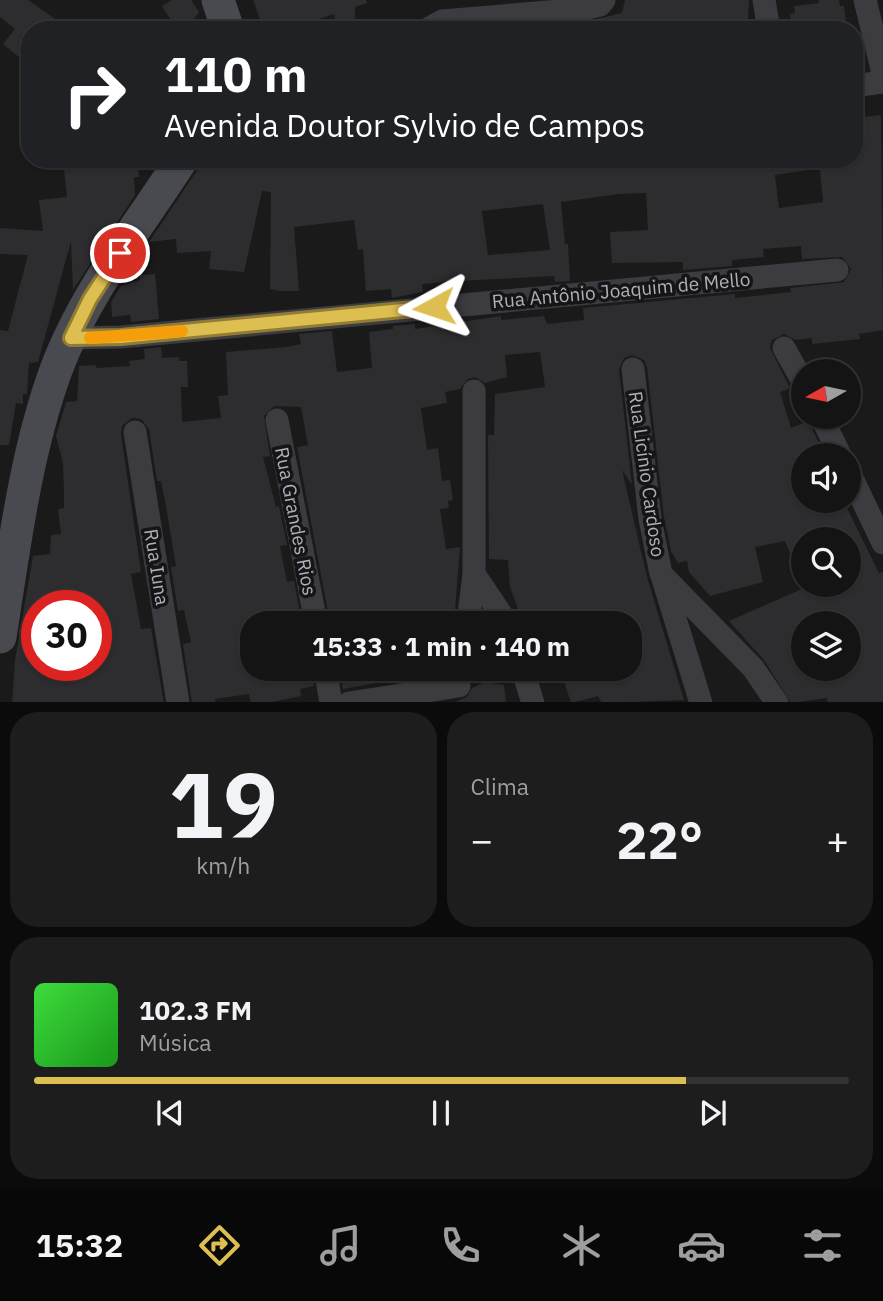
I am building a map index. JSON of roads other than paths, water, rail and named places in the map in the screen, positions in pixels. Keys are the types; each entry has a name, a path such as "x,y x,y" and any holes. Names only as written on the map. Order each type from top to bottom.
{"main road":[{"path":"218,0 225,21"},
{"path":"0,637 41,418 71,338 90,299 176,168"}],"street":[{"path":"442,21 583,9 600,5 604,0"},
{"path":"764,0 768,21"},
{"path":"865,0 883,73"},
{"path":"863,85 883,82"},
{"name":"Rua Antônio Joaquim de Mello","path":"71,338 121,337 837,270"},
{"path":"784,348 791,361"},
{"name":"Rua Licínio Cardoso","path":"633,369 650,519 661,573 753,668 777,702"},
{"path":"469,611 474,574 474,391"},
{"name":"Rua Grandes Rios","path":"277,420 314,611"},
{"name":"Rua Iuna","path":"135,432 178,702"},
{"path":"861,497 883,543"},
{"path":"661,573 702,702"},
{"path":"474,574 500,611"},
{"path":"327,681 331,702"},
{"path":"526,681 533,702"},
{"path":"349,702 458,686"}]}
